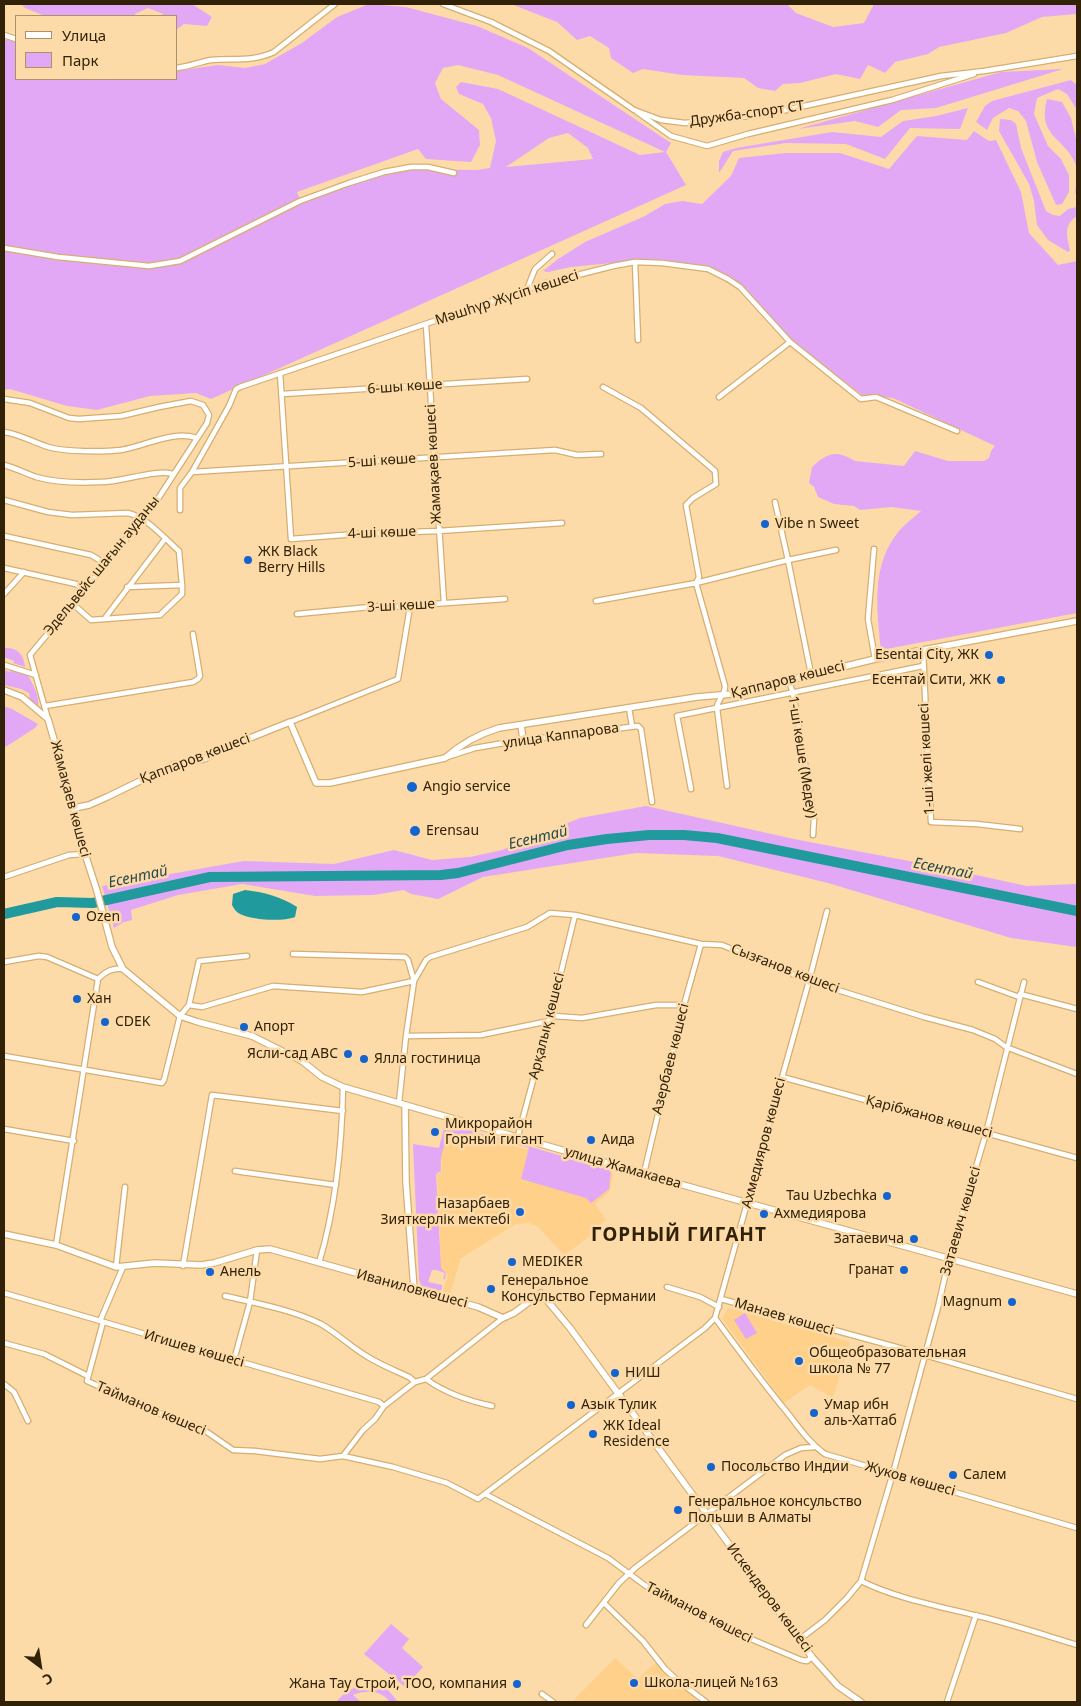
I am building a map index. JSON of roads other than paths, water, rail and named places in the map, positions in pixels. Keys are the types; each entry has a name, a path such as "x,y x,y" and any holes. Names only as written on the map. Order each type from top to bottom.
{"street":[{"path":"178,68 198,62 263,57 274,52 335,4"},
{"name":"Дружба-спорт СТ","path":"443,4 492,22 542,47 671,136 707,146 892,100 984,71"},
{"name":"Дружба-спорт СТ","path":"634,110 661,120 685,123 768,114 941,76 1077,56"},
{"path":"4,248 58,257 149,266 162,265 180,261 300,201 367,177 410,167 428,167 454,173"},
{"path":"527,289 535,268 552,254"},
{"path":"635,262 638,340"},
{"name":"Мәшhүр Жүсіп көшесі","path":"180,510 180,488 192,472 229,406 236,389 527,289 603,268 635,262 662,263 708,269 728,279 740,287 790,342 861,399 876,396 957,431"},
{"name":"Жамақаев көшесі","path":"426,325 444,603"},
{"path":"719,397 790,342"},
{"path":"280,373 286,467"},
{"name":"6-шы көше","path":"282,394 527,379"},
{"path":"603,387 641,408 715,471 716,484 693,498 686,505 699,577 696,583 725,686 723,695 717,703 717,708 728,786"},
{"name":"Эдельвейс шағын ауданы","path":"4,399 30,403 69,418 79,419 121,416 137,411 191,401 203,405 210,415 208,423 196,438 143,519 30,655 45,706"},
{"path":"4,432 50,448 87,450 120,450 174,436 187,435 196,438"},
{"name":"5-ші көше","path":"192,472 555,450 577,456 601,454"},
{"path":"4,465 56,481 123,480 160,472 173,474"},
{"name":"4-ші көше","path":"286,467 291,539 562,523"},
{"path":"4,500 23,506 72,515 128,512 143,519 179,552 182,594 160,615 91,620 73,604"},
{"path":"775,502 810,674"},
{"path":"4,536 91,555 106,564"},
{"path":"105,618 165,539"},
{"path":"874,549 868,619 875,659"},
{"path":"596,601 696,583 836,550"},
{"path":"4,568 76,584 84,590"},
{"path":"4,594 24,572"},
{"path":"127,587 182,585"},
{"name":"3-ші көше","path":"297,614 381,606 410,608 418,605 506,599"},
{"name":"Қаппаров көшесі","path":"74,808 88,805 107,797 174,765 204,759 225,748 398,679 410,608"},
{"name":"Қаппаров көшесі","path":"445,758 456,748 499,728 697,697 732,694 875,659 1077,621"},
{"path":"45,706 193,682 200,676 194,634"},
{"path":"923,650 923,666"},
{"path":"4,665 36,675"},
{"name":"Қаппаров көшесі","path":"717,708 923,666"},
{"name":"1-ші желі көшесі","path":"923,666 931,822 977,824 1020,829"},
{"name":"1-ші көше (Медеу)","path":"789,680 814,818 813,834"},
{"path":"4,690 22,697 48,719"},
{"name":"Жамақаев көшесі","path":"45,706 112,947 123,969"},
{"path":"629,708 632,726"},
{"path":"691,789 677,716 717,708"},
{"name":"Қаппаров көшесі","path":"290,722 316,783 330,783 445,758 480,748"},
{"path":"521,725 523,740"},
{"name":"улица Каппарова","path":"480,748 523,740 638,726 641,729 652,802"},
{"path":"4,876 69,855 85,854"},
{"name":"Ахмедияров көшесі","path":"478,1499 619,1394 705,1328 715,1318 827,911"},
{"name":"Сызғанов көшесі","path":"414,981 426,960 430,957 527,928 548,914 575,915 701,944 722,945 809,981 924,1017 973,1030 994,1039 1006,1048 1077,1074"},
{"name":"Арқалық көшесі","path":"518,1136 575,915"},
{"name":"Азербаев көшесі","path":"644,1173 684,1005 701,944"},
{"path":"293,954 405,957 408,960 414,981 406,1036 402,1104 414,1289"},
{"path":"4,962 39,956 47,957 98,979"},
{"path":"4,1056 162,1083 180,1016 188,1006 199,961 248,956"},
{"path":"56,1245 74,1141 98,979 105,972 113,968 123,969 180,1016"},
{"path":"188,1006 202,1008 274,986 362,992 414,981"},
{"path":"978,982 1077,1009"},
{"name":"Затаевич көшесі","path":"800,1639 830,1615 861,1581 893,1473 986,1133 1024,982"},
{"path":"406,1036 480,1035 549,1021 554,1016 582,1018 656,1005 684,1005"},
{"name":"улица Жамакаева","path":"180,1016 252,1036 302,1061 322,1077 343,1087 747,1203 1077,1294"},
{"name":"Қарібжанов көшесі","path":"782,1077 1077,1158"},
{"path":"319,1263 336,1185 341,1149 343,1087"},
{"path":"183,1266 212,1094 343,1112"},
{"path":"4,1129 74,1141"},
{"path":"235,1171 336,1185"},
{"path":"116,1267 125,1187"},
{"name":"Иваниловкөшесі","path":"4,1234 56,1245 123,1268 155,1263 183,1266 214,1263 257,1250 270,1249 478,1307 502,1318"},
{"path":"234,1360 250,1302 257,1250"},
{"name":"Тайманов көшесі","path":"123,1268 102,1322 87,1381 197,1430 207,1432 233,1450 320,1459 344,1456 393,1467 447,1483 478,1499"},
{"name":"Манаев көшесі","path":"667,1286 700,1297 719,1307"},
{"name":"Игишев көшесі","path":"4,1293 379,1402 384,1406"},
{"name":"Искендеров көшесі","path":"502,1318 514,1313 541,1293 570,1328 812,1657 838,1686 861,1702"},
{"path":"225,1296 300,1316 320,1324 367,1357 409,1377 415,1382"},
{"name":"Манаев көшесі","path":"721,1299 1077,1399"},
{"path":"344,1456 362,1430 375,1419 384,1406 415,1382 426,1379 502,1318"},
{"name":"Жуков көшесі","path":"715,1318 763,1383 815,1447 825,1454 1077,1528"},
{"name":"Тайманов көшесі","path":"4,1343 44,1354 88,1376"},
{"path":"426,1379 434,1385 467,1400 492,1406"},
{"path":"4,1384 14,1392 28,1421"},
{"path":"586,1625 628,1573 785,1456 801,1448 815,1447"},
{"name":"Тайманов көшесі","path":"485,1494 608,1558 658,1595 751,1639 801,1660 807,1661 812,1657"},
{"path":"861,1581 885,1592 976,1615 1077,1645"},
{"path":"604,1603 643,1641 676,1680 706,1702"},
{"path":"947,1702 976,1615"},
{"path":"542,1694 552,1702"}],"water":[{"path":"245,890 259,892 291,903 297,907 295,917 267,920 240,914 232,905 233,894"}],"waterway":[{"name":"Есентай","path":"4,914 57,902 93,903 210,877 441,875 458,873 568,845 649,835 684,835 717,838 1077,911"}],"place":[{"name":"Vibe n Sweet","path":"765,524"},
{"name":"ЖК Black Berry Hills","path":"248,560"},
{"name":"Esentai City, ЖК","path":"989,655"},
{"name":"Есентай Сити, ЖК","path":"1001,680"},
{"name":"Angio service","path":"412,787"},
{"name":"Erensau","path":"415,831"},
{"name":"Ozen","path":"76,917"},
{"name":"Хан","path":"77,999"},
{"name":"CDEK","path":"105,1022"},
{"name":"Апорт","path":"244,1027"},
{"name":"Ясли-сад ABC","path":"348,1054"},
{"name":"Ялла гостиница","path":"364,1059"},
{"name":"Микрорайон Горный гигант","path":"435,1132"},
{"name":"Аида","path":"591,1140"},
{"name":"Tau Uzbechka","path":"887,1196"},
{"name":"Назарбаев Зияткерлік мектебі","path":"520,1212"},
{"name":"Ахмедиярова","path":"764,1214"},
{"name":"Затаевича","path":"914,1239"},
{"name":"MEDIKER","path":"512,1262"},
{"name":"Гранат","path":"904,1270"},
{"name":"Анель","path":"210,1272"},
{"name":"Генеральное Консульство Германии","path":"491,1289"},
{"name":"Magnum","path":"1012,1302"},
{"name":"Общеобразовательная школа № 77","path":"799,1361"},
{"name":"НИШ","path":"615,1373"},
{"name":"Азык Тулик","path":"571,1405"},
{"name":"Умар ибн аль-Хаттаб","path":"814,1413"},
{"name":"ЖК Ideal Residence","path":"593,1434"},
{"name":"Посольство Индии","path":"711,1467"},
{"name":"Салем","path":"953,1475"},
{"name":"Генеральное консульство Польши в Алматы","path":"678,1510"},
{"name":"Школа-лицей №163","path":"634,1683"},
{"name":"Жана Тау Строй, ТОО, компания","path":"517,1684"}],"district":[{"name":"ГОРНЫЙ ГИГАНТ","path":"679,1236"}]}
